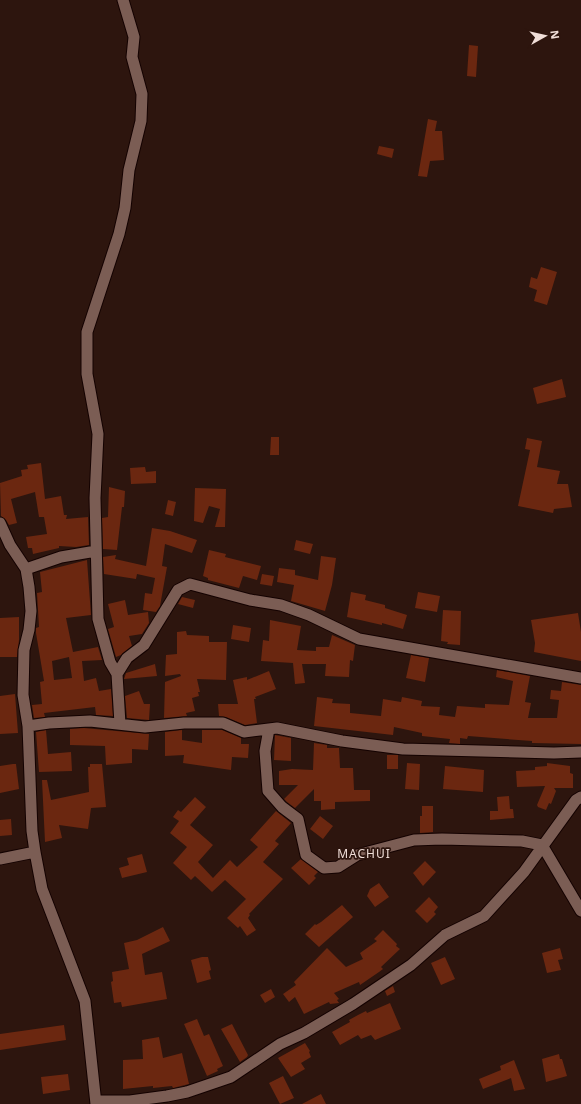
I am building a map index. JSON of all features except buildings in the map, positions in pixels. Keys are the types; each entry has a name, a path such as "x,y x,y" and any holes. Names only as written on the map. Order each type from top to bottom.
{"street":[{"path":"120,724 117,674 110,662 98,619 95,498 98,434 86,374 87,332 119,234 125,208 129,170 141,121 142,94 132,56 134,37 123,0"},
{"path":"0,523 10,545 26,569 30,611 29,630 24,650 23,695 28,726 32,831 35,852 42,889 85,1001 96,1102 130,1101 167,1096 201,1088 231,1077 280,1044 304,1033 353,1004 411,965 445,935 484,916 524,872 542,845 552,835 576,800 581,797"},
{"path":"26,569 61,557 96,551"},
{"path":"117,674 127,658 144,645 178,590 190,584 250,600 281,605 309,615 359,639 581,678"},
{"path":"28,726 49,723 90,721 145,728 184,724 223,723 244,732 277,728 342,742 403,749 554,753 581,752"},
{"path":"269,729 265,751 268,791 282,806 298,819 306,855 324,868 338,867 357,855 414,840 442,839 522,841 542,845 581,911"},
{"path":"0,858 35,852"}],"district":[{"name":"MACHUI","path":"364,853"}]}
